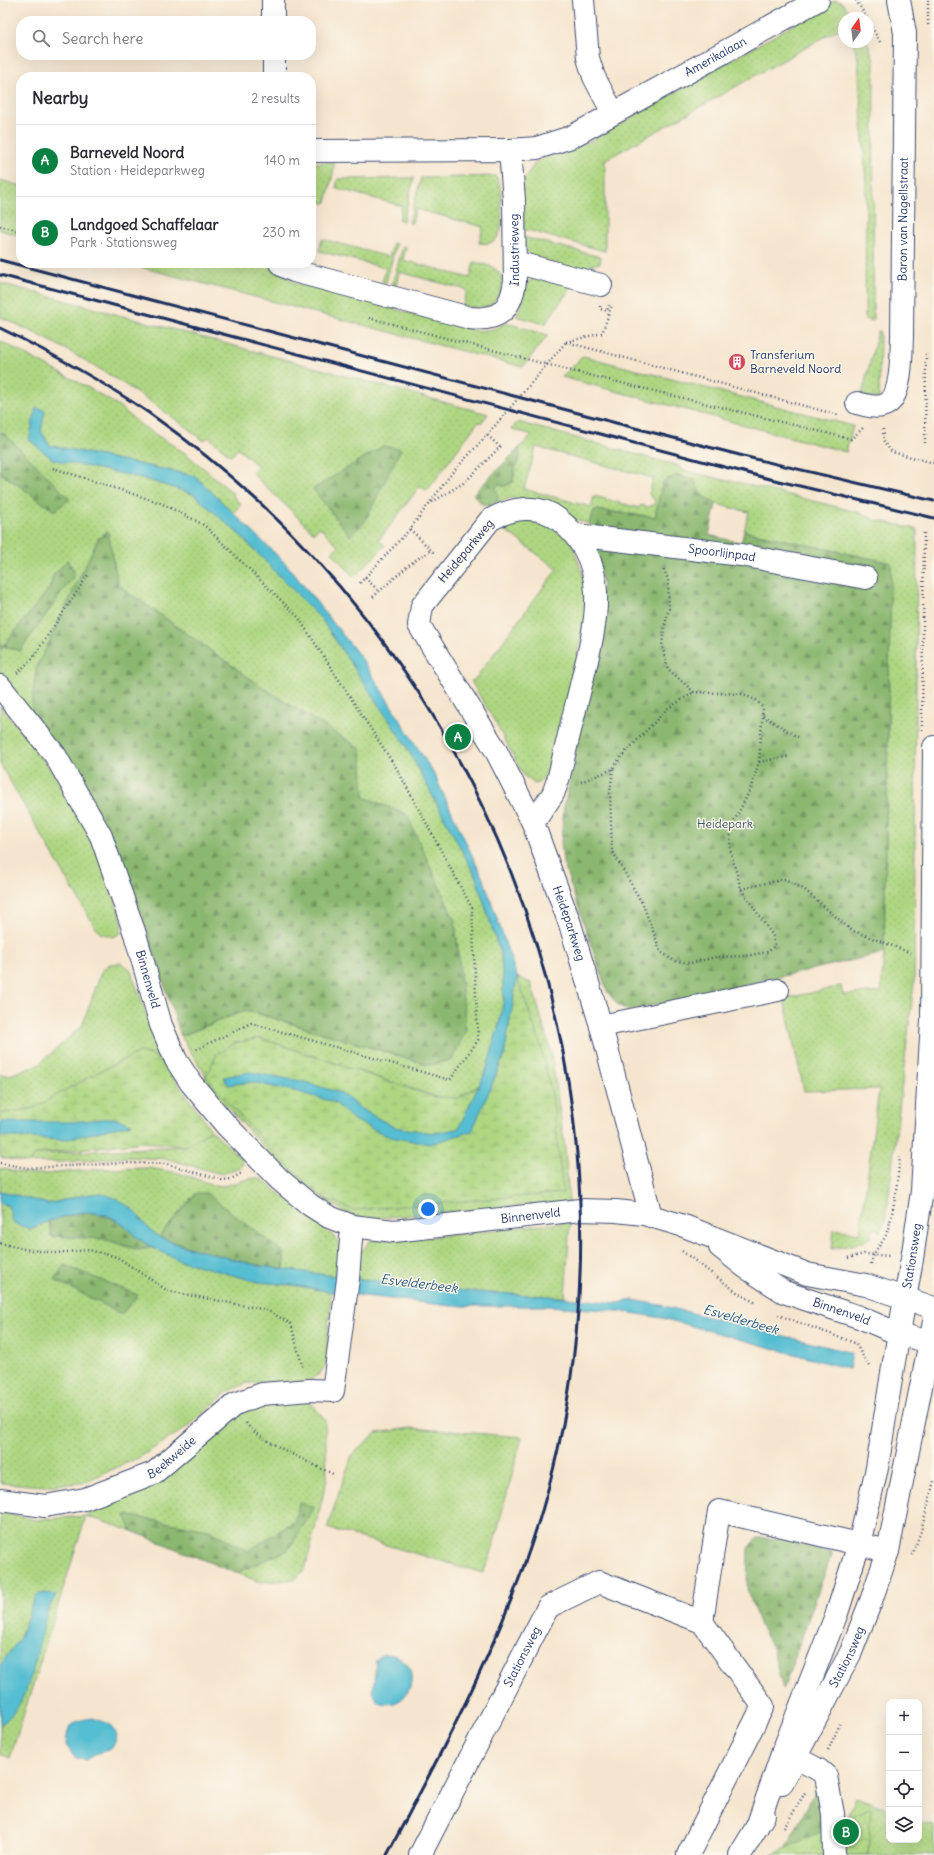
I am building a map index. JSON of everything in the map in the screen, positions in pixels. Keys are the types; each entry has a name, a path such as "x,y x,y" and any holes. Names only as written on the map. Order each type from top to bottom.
{"street":[{"path":"273,0 273,16"},
{"path":"583,0 588,58 594,77 613,113"},
{"name":"Amerikalaan","path":"510,150 537,148 571,137 818,0"},
{"name":"Baron van Nagellstraat","path":"884,407 891,402 897,393 902,337 904,33 899,0"},
{"path":"274,60 274,72"},
{"path":"316,151 510,150"},
{"name":"Industrieweg","path":"287,268 470,318 481,319 500,315 510,302 515,281 514,200 510,150"},
{"path":"515,262 602,285"},
{"path":"857,403 884,407"},
{"name":"Heideparkweg","path":"533,823 553,794 558,780 591,643 597,605 591,565 576,535 556,517 540,510 521,508 504,512 490,520 422,606 419,616 419,625 495,749 533,823 570,924 601,1026 652,1216"},
{"name":"Spoorlijnpad","path":"576,535 741,555 866,578"},
{"name":"Binnenveld","path":"1,687 55,756 101,836 135,934 161,1025 176,1060 191,1083 226,1126 280,1180 310,1205 329,1217 352,1226 394,1231 580,1210 616,1211 652,1216 807,1274 866,1285 934,1308"},
{"name":"Stationsweg","path":"790,1754 859,1544 877,1468 922,1191 932,1028 934,747"},
{"path":"601,1026 778,990"},
{"name":"Beekweide","path":"0,1500 45,1506 85,1499 154,1473 235,1404 262,1394 310,1390 333,1391 345,1301 352,1226"},
{"name":"Binnenveld","path":"706,1235 745,1267 784,1292 859,1317 899,1334 933,1336"},
{"name":"Stationsweg","path":"740,1855 756,1827 790,1754 852,1652 871,1602 888,1551 933,1336"},
{"path":"688,1855 763,1706 702,1622 719,1511 888,1551"},
{"name":"Stationsweg","path":"420,1855 548,1607 599,1582 702,1622"},
{"path":"790,1754 819,1770 826,1776 833,1814 834,1855"}],"path":[{"path":"856,0 863,12"},
{"path":"0,226 16,230"},
{"path":"360,583 410,529 452,473 566,342 602,333 610,311"},
{"path":"369,318 576,372 851,439 884,407"},
{"path":"566,342 838,415"},
{"path":"884,407 884,443 892,452 934,463"},
{"path":"429,504 465,482 500,447 487,434"},
{"path":"53,468 161,503 204,525 298,617 397,769 472,908 478,1040 450,1080 252,1023 176,1060"},
{"path":"373,596 410,564 431,550 410,529"},
{"path":"663,546 661,563 668,579 669,610 664,628 662,645 668,669 694,692"},
{"path":"1,687 32,658 88,575"},
{"path":"366,578 379,591"},
{"path":"694,692 742,694 756,700 763,708 758,762 750,790 731,828 730,849 741,889 773,936 775,945 768,952 744,956 716,957 691,963 674,961 661,952 643,905 612,850 610,792 613,769 620,758 667,709 694,692"},
{"path":"763,716 798,738"},
{"path":"758,762 790,756"},
{"path":"558,780 582,782 613,769"},
{"path":"741,889 785,879 805,890 851,930 902,951 914,954"},
{"path":"0,1163 27,1168 126,1163 168,1164 222,1180 231,1179 245,1172 261,1160"},
{"path":"0,1242 24,1249 55,1253 89,1250 117,1257 168,1291 267,1310 291,1324 310,1390"},
{"path":"855,1343 871,1369"},
{"path":"235,1404 250,1429 283,1449 332,1474"},
{"path":"784,1829 819,1770"}],"green space":[{"path":"836,0 843,4 849,12 838,12 838,29 605,160 605,251 523,229 522,188 524,179 535,163 546,157 591,141"},
{"path":"855,48 869,48 874,60 873,321 865,319 866,185 858,59"},
{"path":"334,162 333,174 326,203 316,202 316,163"},
{"path":"496,176 501,192 502,220 500,233 493,241 479,243 483,227 416,209 412,223 409,223 421,178"},
{"path":"414,178 403,221 399,220 402,206 336,188 338,179"},
{"path":"0,180 16,185 16,235 0,230"},
{"path":"523,237 601,257 600,263 577,269 531,257 525,249"},
{"path":"322,239 389,257 393,243 396,244 386,283 382,282 386,268 319,251"},
{"path":"403,246 406,247 403,260 470,278 474,262 493,268 502,278 501,290 495,300 490,304 485,307 474,308 463,306 467,290 399,272 396,286 392,285"},
{"path":"144,268 276,268 295,283 478,331 494,329 506,323 548,335 523,367"},
{"path":"535,276 574,283 545,324 516,316 528,284"},
{"path":"0,283 488,414 481,423 478,422 427,491 420,486 379,540 385,546 354,577 332,552 338,546 320,527 314,533 252,473 258,466 238,449 231,456 208,437 204,441 157,406 106,373 52,342 0,317"},
{"path":"878,331 880,331 879,398 861,398"},
{"path":"0,341 89,388 120,407 142,426 185,453 232,492 234,497 241,505 233,513 195,476 49,445 41,431 45,410 29,440 193,494 238,533 322,620 405,744 476,877 501,956 504,998 500,1020 487,1069 480,1085 458,1098 436,1097 260,1038 481,1191 517,977 531,983 551,1052 565,1148 569,1202 366,1219 344,1212 291,1177 202,1079 206,1076 181,1036 246,1010 429,1065 407,815 364,797 361,749 268,691 118,585 108,532 31,711 0,676 0,650 3,646 0,644 0,472 54,510 6,435 0,432","holes":["68,560 75,574 20,651 3,646 49,589 54,574"]},
{"path":"583,356 853,426 846,452 562,377"},
{"path":"518,422 679,466 682,470 733,481 861,513 875,520 917,529 914,983 886,1218 880,1232 876,1228 870,1234 872,1236 861,1243 832,1249 834,1229 860,1233 879,1089 804,1091 784,999 841,986 843,995 881,992 884,953 891,563 744,531 749,512 716,504 700,494 663,481 655,517 595,510 589,524 531,500 519,498 507,499 495,503 498,498 495,489 498,485 505,486 514,477 519,456 519,448 532,435 511,429","holes":["536,447 653,478 649,495 655,500 654,505 648,507 641,505 639,508 594,496 591,507 524,489"]},
{"path":"0,432 6,435 70,499 54,511 0,472"},
{"path":"383,446 401,449 364,523 350,536 313,489"},
{"path":"519,448 520,456 514,471 513,482 505,486 498,485 495,489 498,493 498,497 492,505 482,504 473,494"},
{"name":"Heidepark","path":"678,475 695,481 700,494 716,504 709,535 741,543 744,531 891,563 884,953 629,1011 618,1005 607,991 563,863 561,841 564,807 572,771 603,584 589,524 594,510 655,517 663,481"},
{"path":"531,520 546,524 571,541 590,595 554,766 540,782 535,784 524,776 471,681 475,679 557,569 501,527 511,522"},
{"path":"108,531 118,585 268,691 361,749 364,797 407,815 455,921 466,1030 452,1060 429,1065 246,1010 181,1036 141,914 108,833 31,711 36,669 98,539"},
{"path":"68,560 75,574 20,651 3,646 49,589 54,574"},
{"path":"0,706 40,755 85,825 102,863 122,921 121,933 113,937 100,933 93,924 0,764"},
{"path":"121,963 130,969 165,1066 153,1055 34,1108 0,1114 0,1075 10,1075 38,1065 82,1026 102,970 110,964"},
{"path":"517,977 539,1040 552,1094 563,1193 353,1210 322,1197 277,1155 228,1103 206,1076 217,1054 234,1043 260,1038 435,1097 458,1098 480,1085 504,1056"},
{"path":"140,1052 153,1055 165,1066 211,1130 186,1146 143,1142 37,1154 27,1163 0,1157 0,1114 34,1108 96,1073"},
{"path":"211,1130 241,1158 243,1163 241,1168 221,1174 168,1159 126,1157 64,1162 27,1163 37,1154 186,1146"},
{"path":"0,1168 27,1174 45,1174 101,1169 149,1168 179,1173 214,1185 224,1186 258,1178 264,1181 338,1240 340,1252 334,1276 284,1270 284,1253 196,1193 159,1237 146,1226 134,1210 102,1193 84,1195 48,1204 0,1191"},
{"path":"196,1193 206,1193 284,1253 284,1270 253,1264 190,1248 159,1237"},
{"path":"0,1203 8,1205 14,1223 30,1229 49,1221 51,1236 104,1239 139,1250 151,1247 179,1260 258,1282 293,1285 331,1292 326,1365 319,1374 307,1382 247,1383 227,1392 189,1426 140,1457 82,1483 44,1486 0,1483"},
{"path":"83,1212 95,1213 113,1219 151,1247 139,1250 104,1239 51,1236 49,1221"},
{"path":"570,1222 565,1297 475,1292 358,1279 358,1256 371,1240 420,1238"},
{"path":"64,1265 138,1295 122,1314 55,1280"},
{"path":"308,1401 325,1419 327,1479 305,1570 293,1580 260,1582 132,1531 86,1516 152,1486 227,1421 250,1406"},
{"path":"411,1428 522,1437 490,1557 483,1573 327,1528 352,1455 376,1433"},
{"path":"299,1503 315,1507 288,1550 236,1573 132,1531 125,1515 209,1530 248,1551 295,1521"},
{"path":"0,1512 36,1520 86,1516 10,1758 0,1754"},
{"path":"757,1538 784,1538 832,1553 783,1690 772,1647 760,1626 747,1589 748,1548"},
{"path":"819,1784 826,1830 782,1855"},
{"path":"856,1797 886,1808 886,1843 922,1843 922,1822 934,1826 934,1855 847,1855 850,1833 848,1816"},
{"path":"871,1808 868,1855 772,1855"}],"water":[{"path":"36,408 45,410 41,431 49,445 195,476 287,565 362,659 434,774 485,883 517,977 504,1056 472,1131 430,1144 390,1137 354,1120 334,1102 298,1092 251,1082 228,1085 224,1077 249,1072 301,1081 341,1093 361,1109 394,1127 433,1133 458,1129 487,1069 500,1020 504,999 501,956 476,877 405,744 322,620 238,533 193,494 138,477 54,460 29,440"},
{"path":"113,1118 132,1124 63,1140 0,1136 0,1122 71,1122"},
{"path":"0,1191 48,1204 84,1195 102,1193 117,1199 134,1210 146,1226 159,1237 183,1246 259,1266 475,1292 546,1296 618,1303 633,1300 660,1305 852,1353 849,1369 662,1318 618,1311 548,1306 451,1306 331,1292 293,1285 258,1282 179,1260 151,1247 135,1236 121,1223 109,1216 83,1212 49,1221 30,1229 14,1223 8,1205 0,1203"},
{"path":"43,1593 56,1595 47,1614 31,1675 19,1704 11,1716 0,1724 0,1666 19,1639 34,1600 38,1595"},
{"path":"383,1654 397,1656 406,1663 411,1672 411,1682 407,1692 401,1700 391,1704 378,1702 373,1693 376,1660"},
{"path":"93,1718 110,1724 116,1733 115,1742 111,1749 92,1755 86,1760 75,1758 66,1745 68,1732 72,1724 75,1722"}],"railway":[{"path":"0,260 16,264"},
{"path":"30,268 755,459 934,501"},
{"path":"0,275 766,478 934,518"},
{"path":"0,328 76,368 149,413 265,508 365,617 447,738 510,870 554,1008 577,1153 579,1300 558,1449 544,1503 527,1556 508,1607 463,1708 387,1855"}],"place":[{"name":"Transferium Barneveld Noord","path":"737,362"},
{"name":"Barneveld Noord","path":"458,737"},
{"name":"Landgoed Schaffelaar","path":"846,1832"}],"water label":[{"name":"Esvelderbeek","path":"419,1283"},
{"name":"Esvelderbeek","path":"741,1319"}]}
